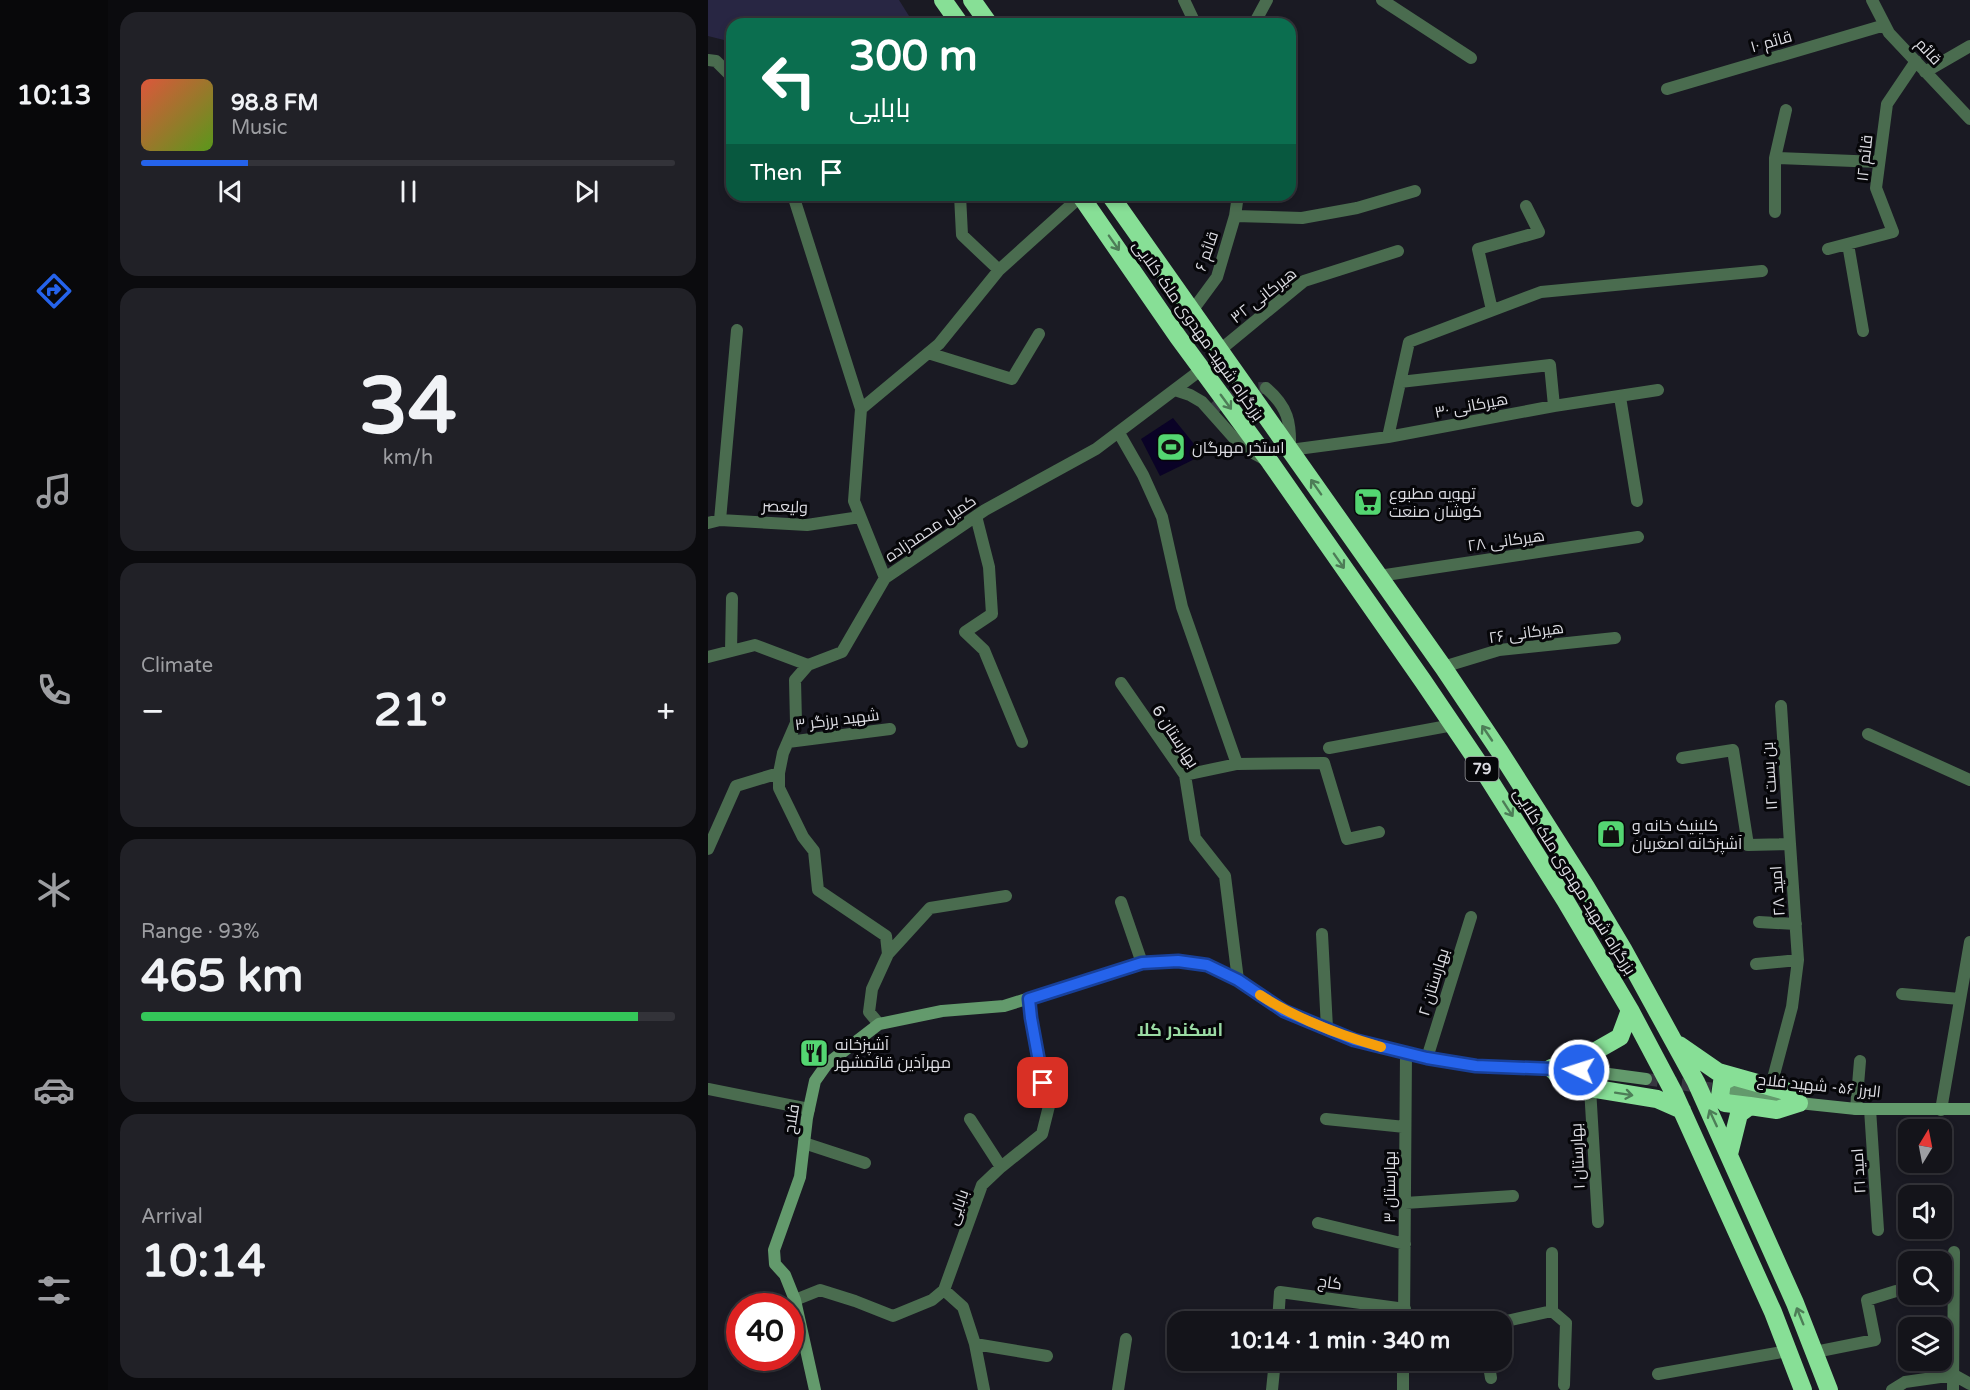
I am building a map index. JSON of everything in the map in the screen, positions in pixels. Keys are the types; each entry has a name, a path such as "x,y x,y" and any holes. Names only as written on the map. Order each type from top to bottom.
{"highway":[{"path":"943,0 956,18"},
{"path":"972,0 985,18"},
{"name":"بزرگراه شهید مهدوی ملک کلایی","path":"1084,201 1453,724 1559,891 1630,1010 1682,1110 1788,1351 1798,1386"},
{"name":"بزرگراه شهید مهدوی ملک کلایی","path":"1114,201 1443,667 1623,949 1676,1043 1729,1154 1785,1278 1828,1390"},
{"path":"1630,1010 1620,1037 1585,1057 1551,1068 1563,1080 1590,1088 1657,1099 1682,1110"},
{"path":"1676,1043 1718,1072 1731,1084"},
{"path":"1722,1082 1771,1086 1789,1092 1799,1103 1778,1110 1725,1103 1720,1096 1722,1082"},
{"path":"1729,1154 1739,1114 1750,1106"}],"street":[{"path":"1184,0 1193,18"},
{"path":"1257,18 1266,0"},
{"path":"1382,0 1471,58"},
{"name":"قائم","path":"1872,0 1889,33 1970,119"},
{"name":"قائم ۱۰","path":"1667,89 1885,25"},
{"path":"1925,72 1970,46"},
{"path":"708,60 716,61 726,71"},
{"name":"قائم ۱۲","path":"1828,249 1893,232 1876,188 1879,162 1887,104 1916,61"},
{"path":"1775,212 1775,158 1786,110"},
{"path":"1775,158 1879,162"},
{"path":"1235,216 1302,218 1357,208 1415,192"},
{"path":"795,201 861,409 854,501 885,578"},
{"path":"960,201 962,236 999,270"},
{"path":"861,409 939,344 999,270 1075,201"},
{"name":"قائم ۶","path":"1192,311 1217,277 1237,201"},
{"path":"1492,310 1478,249 1539,232 1526,206"},
{"path":"1848,244 1863,331"},
{"name":"هیرکانی ۳۲","path":"1220,350 1304,281 1398,250"},
{"path":"1388,437 1409,342 1541,292 1761,271"},
{"path":"714,521 737,330"},
{"path":"928,353 1012,379 1039,334"},
{"path":"1400,382 1550,365 1554,406"},
{"name":"کمیل محمدزاده","path":"808,665 842,652 885,578 976,516 1096,449 1202,369"},
{"path":"1266,388 1279,399 1291,426 1290,450"},
{"path":"1175,390 1202,402 1242,447 1270,462"},
{"name":"هیرکانی ۳۰","path":"1290,450 1388,437 1554,406 1658,390"},
{"path":"1620,397 1637,501"},
{"path":"1119,433 1143,475 1162,517 1182,607 1237,764"},
{"path":"976,516 989,567 992,614 965,632 984,651 1022,742"},
{"name":"ولیعصر","path":"714,521 807,525 860,517"},
{"name":"هیرکانی ۲۸","path":"1379,576 1638,537"},
{"path":"731,651 732,598"},
{"name":"هیرکانی ۲۶","path":"1443,667 1499,650 1615,638"},
{"path":"708,657 754,645 808,665 795,680 796,723 779,773 778,788 803,837 814,851 818,890 886,936 888,954"},
{"name":"بهارستان 6","path":"1121,683 1185,775 1195,838 1225,876 1238,980"},
{"name":"بن بست ۱۲","path":"1781,706 1790,844"},
{"path":"1329,748 1453,724"},
{"name":"شهید برزگر ۳","path":"788,742 890,729"},
{"path":"1869,734 1970,780"},
{"name":"امید ۲۸","path":"1682,758 1733,750 1748,845 1790,844 1798,960 1792,1007 1771,1086"},
{"path":"1185,775 1237,764 1324,764 1347,839 1379,832"},
{"path":"708,849 736,786 779,773"},
{"path":"879,1024 869,1012 872,989 888,954 930,908 1006,896"},
{"path":"1121,902 1142,963"},
{"name":"بهارستان ۲","path":"1427,1058 1471,917"},
{"path":"1759,922 1796,924"},
{"path":"1322,934 1327,1028"},
{"path":"1941,1110 1970,942"},
{"path":"1756,964 1798,960"},
{"name":"فلاح","path":"792,1293 785,1275 775,1264 774,1250 800,1177 815,1081 827,1064 879,1024 942,1011 1004,1006 1142,963 1178,961 1207,965 1238,980 1284,1011 1354,1040 1427,1058 1476,1066 1579,1070 1646,1079"},
{"path":"1902,994 1960,999"},
{"name":"بابایی","path":"944,1290 982,1185 1000,1167 1042,1134 1049,1106 1036,1049 1029,999"},
{"name":"بهارستان ۳","path":"1404,1311 1406,1053"},
{"path":"1856,1109 1860,1062"},
{"name":"البرز ۵۶- شهید فلاح","path":"1731,1084 1799,1103 1856,1109 1970,1109"},
{"name":"بهارستان ۱","path":"1590,1088 1598,1222"},
{"path":"708,1089 809,1109"},
{"name":"امید ۲۱","path":"1870,1109 1878,1230"},
{"name":"البرز ۵۶- شهید فلاح","path":"1941,1110 1970,1117"},
{"path":"970,1119 1000,1167"},
{"path":"1326,1119 1406,1128"},
{"path":"804,1143 865,1163"},
{"path":"1405,1203 1513,1196"},
{"path":"1318,1222 1405,1244"},
{"path":"1953,1390 1954,1252"},
{"path":"1552,1253 1552,1311 1566,1323 1564,1385"},
{"path":"804,1296 820,1290 893,1316 932,1300 944,1290 963,1307 975,1344 984,1390"},
{"path":"1815,1352 1875,1340 1867,1300 1896,1291"},
{"name":"کاج","path":"1279,1311 1280,1292 1382,1311"},
{"path":"1512,1320 1552,1311"},
{"path":"1118,1390 1126,1339"},
{"name":"فلاح","path":"804,1340 815,1390"},
{"path":"975,1344 1047,1356"},
{"path":"1658,1374 1788,1351"},
{"path":"1272,1390 1274,1371"},
{"path":"1402,1371 1403,1390"},
{"path":"1490,1371 1491,1378"},
{"path":"1892,1390 1905,1382 1954,1375 1970,1384"}],"shaded area":[{"path":"708,0 899,0 910,18 726,18 726,40 708,36"},
{"name":"استخر مهرگان","path":"1173,418 1203,455 1160,476 1141,439"}],"tunnel":[{"path":"1212,412 1222,402 1236,394 1266,388"},
{"path":"1646,1079 1728,1091"}],"slow traffic":[{"path":"1260,995 1284,1011 1354,1040 1381,1047"}],"place":[{"name":"استخر مهرگان","path":"1171,447"},
{"name":"تهویه مطبوع کوشان صنعت","path":"1368,502"},
{"name":"کلینیک خانه و آشپزخانه اصغریان","path":"1611,834"},
{"name":"آشپزخانه مهرآذین قائمشهر","path":"814,1053"}],"district":[{"name":"اسکندر کلا","path":"1180,1030"}],"route":[{"path":"1043,1083 1029,999 1142,963 1178,961 1207,965 1238,980 1284,1011 1354,1040 1427,1058 1476,1066 1579,1070"}]}
